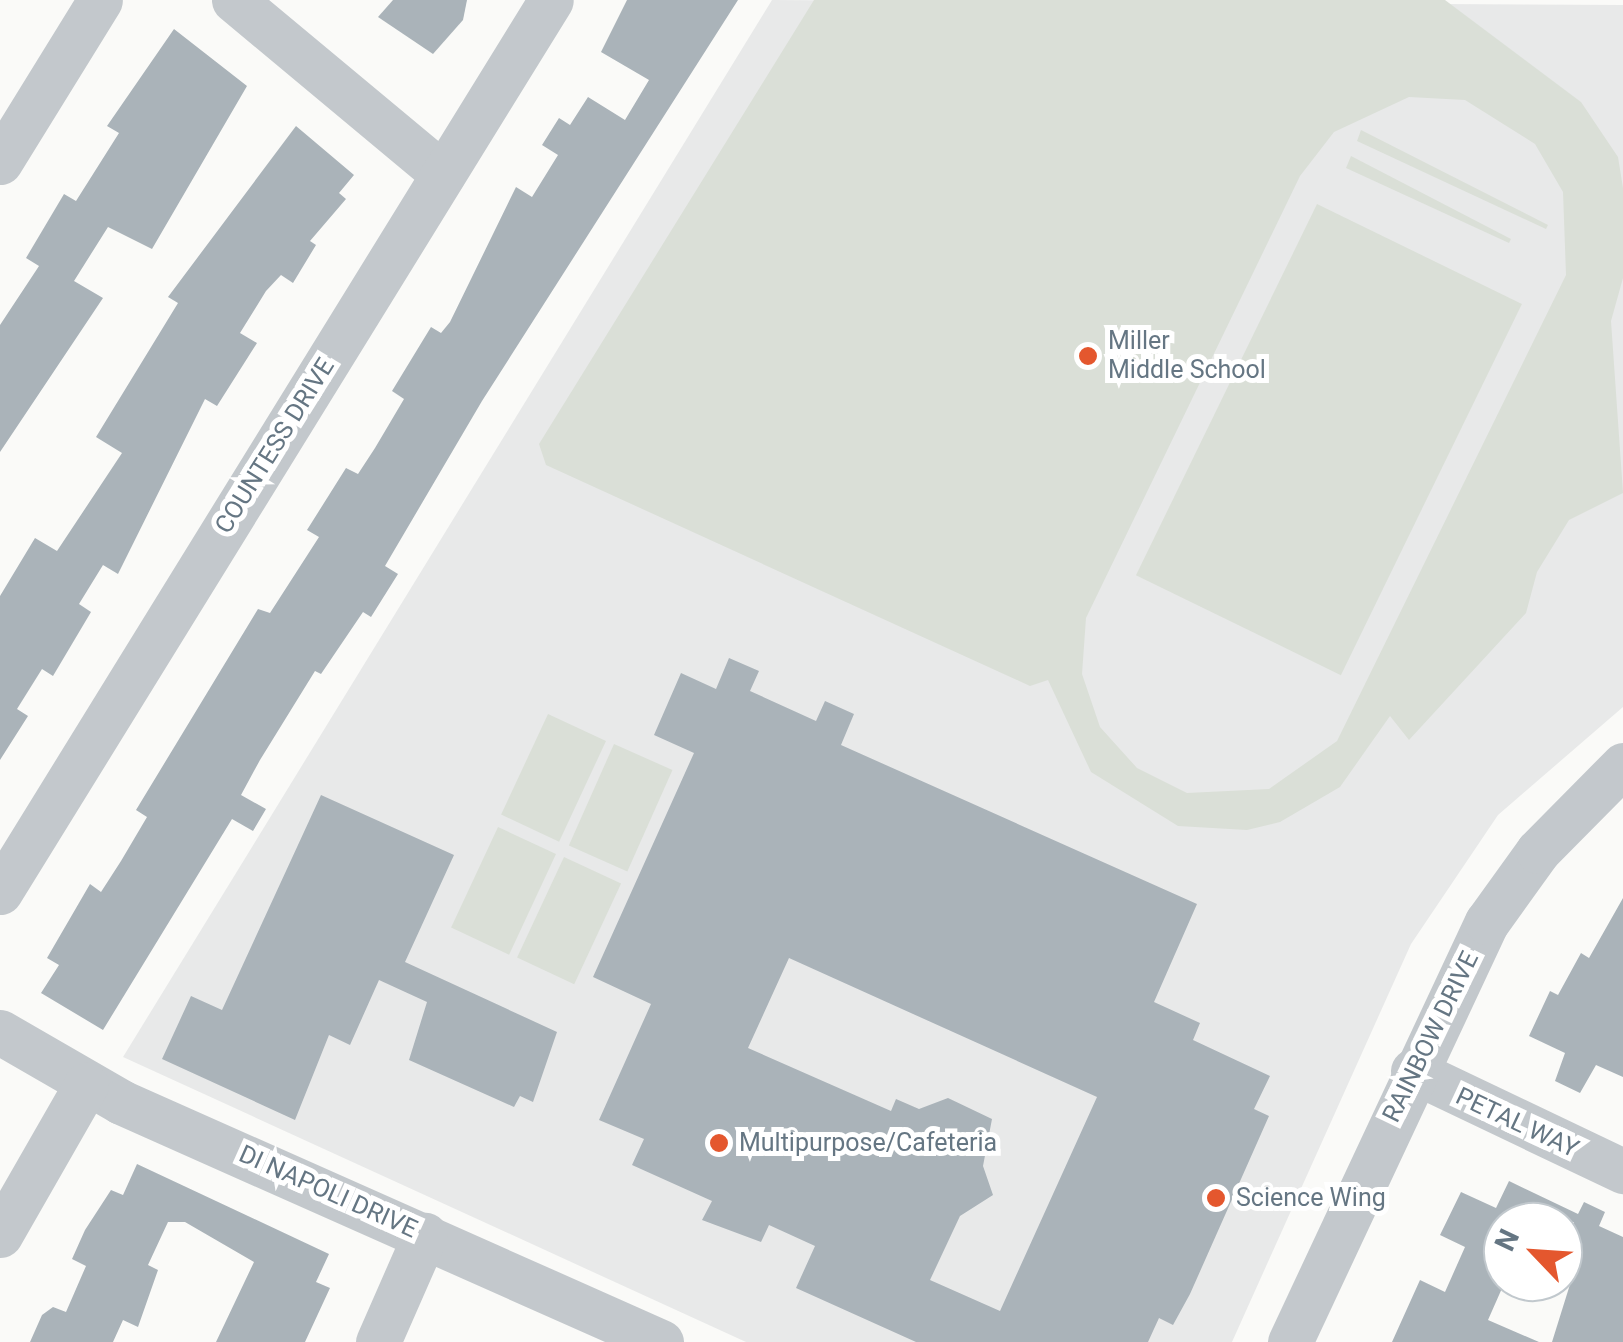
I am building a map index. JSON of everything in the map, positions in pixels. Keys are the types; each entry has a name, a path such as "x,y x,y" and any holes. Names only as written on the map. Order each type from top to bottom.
{"street":[{"path":"0,162 100,0"},
{"path":"234,0 443,174"},
{"name":"COUNTESS DRIVE","path":"0,892 550,0"},
{"name":"RAINBOW DRIVE","path":"1290,1342 1413,1072 1488,922 1538,852 1623,765"},
{"name":"DI NAPOLI DRIVE","path":"0,1032 86,1085 661,1342"},
{"name":"PETAL WAY","path":"1413,1072 1623,1171"},
{"path":"0,1235 86,1085"},
{"path":"378,1342 425,1235"}],"shaded area":[{"name":"Miller Middle School","path":"772,0 1623,5 1623,707 1498,815 1411,944 1232,1342 746,1342 123,1057"},
{"path":"814,0 1445,0 1581,102 1618,157 1623,188 1623,278 1611,321 1623,493 1569,520 1537,572 1526,613 1409,740 1390,716 1340,787 1280,822 1247,830 1178,826 1091,772 1048,680 1030,686 546,465 539,444","holes":["1409,97 1465,100 1535,144 1563,192 1566,275 1337,741 1269,789 1187,793 1137,768 1100,727 1082,674 1086,618 1300,176 1334,132"]},
{"path":"1361,130 1548,225 1546,229 1357,141"},
{"path":"1351,156 1511,239 1509,243 1346,168"},
{"path":"1317,204 1522,304 1341,675 1136,575"},
{"path":"548,714 606,741 559,842 501,815"},
{"path":"614,744 672,770 627,871 569,845"},
{"path":"498,827 556,854 509,955 451,928"},
{"path":"564,857 621,884 574,984 517,958"}],"building":[{"path":"393,0 467,0 463,20 433,54 378,17"},
{"path":"627,0 738,0 482,401 385,566 398,574 371,617 363,612 321,674 315,671 260,760 241,795 266,809 253,831 232,819 103,1030 41,993 59,965 47,958 90,884 101,892 121,861 147,817 136,810 258,609 270,613 319,537 307,530 346,468 358,474 375,448 404,399 392,391 431,327 441,333 450,322 516,187 532,197 558,155 542,145 559,118 570,125 588,97 625,120 649,80 601,52"},
{"path":"174,29 247,86 152,249 108,227 74,281 103,298 0,452 0,325 39,266 26,258 64,194 76,201 119,133 107,126"},
{"path":"296,126 354,175 339,193 346,199 310,241 316,245 293,283 281,275 266,291 240,333 257,343 217,406 205,399 118,574 103,565 79,604 91,612 53,676 42,669 17,709 28,716 0,760 0,596 35,538 57,551 122,453 96,437 178,303 168,297"},
{"path":"729,658 759,671 750,691 816,721 825,701 854,714 841,745 1197,904 1154,1002 1200,1023 1193,1040 1270,1076 1254,1109 1269,1116 1173,1325 1159,1318 1148,1342 916,1342 796,1288 815,1246 769,1225 761,1242 702,1220 712,1201 632,1165 644,1139 599,1120 651,1004 593,977 694,753 654,735 681,673 716,689","holes":["789,958 1097,1097 1000,1311 930,1280 960,1216 993,1195 983,1166 992,1119 948,1098 919,1109 896,1099 891,1111 748,1048"]},
{"path":"321,795 454,855 405,962 557,1032 533,1102 520,1096 514,1107 409,1060 427,1002 379,980 350,1045 329,1035 295,1120 162,1059 191,996 222,1010"},
{"path":"1623,898 1623,1077 1596,1065 1580,1093 1555,1081 1565,1053 1529,1036 1550,991 1558,995 1581,953 1589,958"},
{"path":"137,1164 329,1254 316,1282 330,1288 305,1342 216,1342 254,1262 185,1222 168,1222 148,1265 158,1270 138,1327 123,1320 113,1342 30,1342 42,1315 53,1307 66,1312 86,1266 72,1259 85,1230 111,1190 123,1195"},
{"path":"1509,1181 1553,1202 1499,1202"},
{"path":"1461,1192 1483,1202 1483,1302 1496,1302 1488,1320 1539,1342 1392,1342 1420,1280 1445,1292 1465,1247 1440,1235"},
{"path":"1584,1202 1605,1212 1599,1226 1623,1237 1623,1342 1552,1342 1564,1302 1583,1302"}],"place":[{"name":"Miller Middle School","path":"1088,356"},
{"name":"Multipurpose/Cafeteria","path":"719,1143"},
{"name":"Science Wing","path":"1216,1198"}]}
